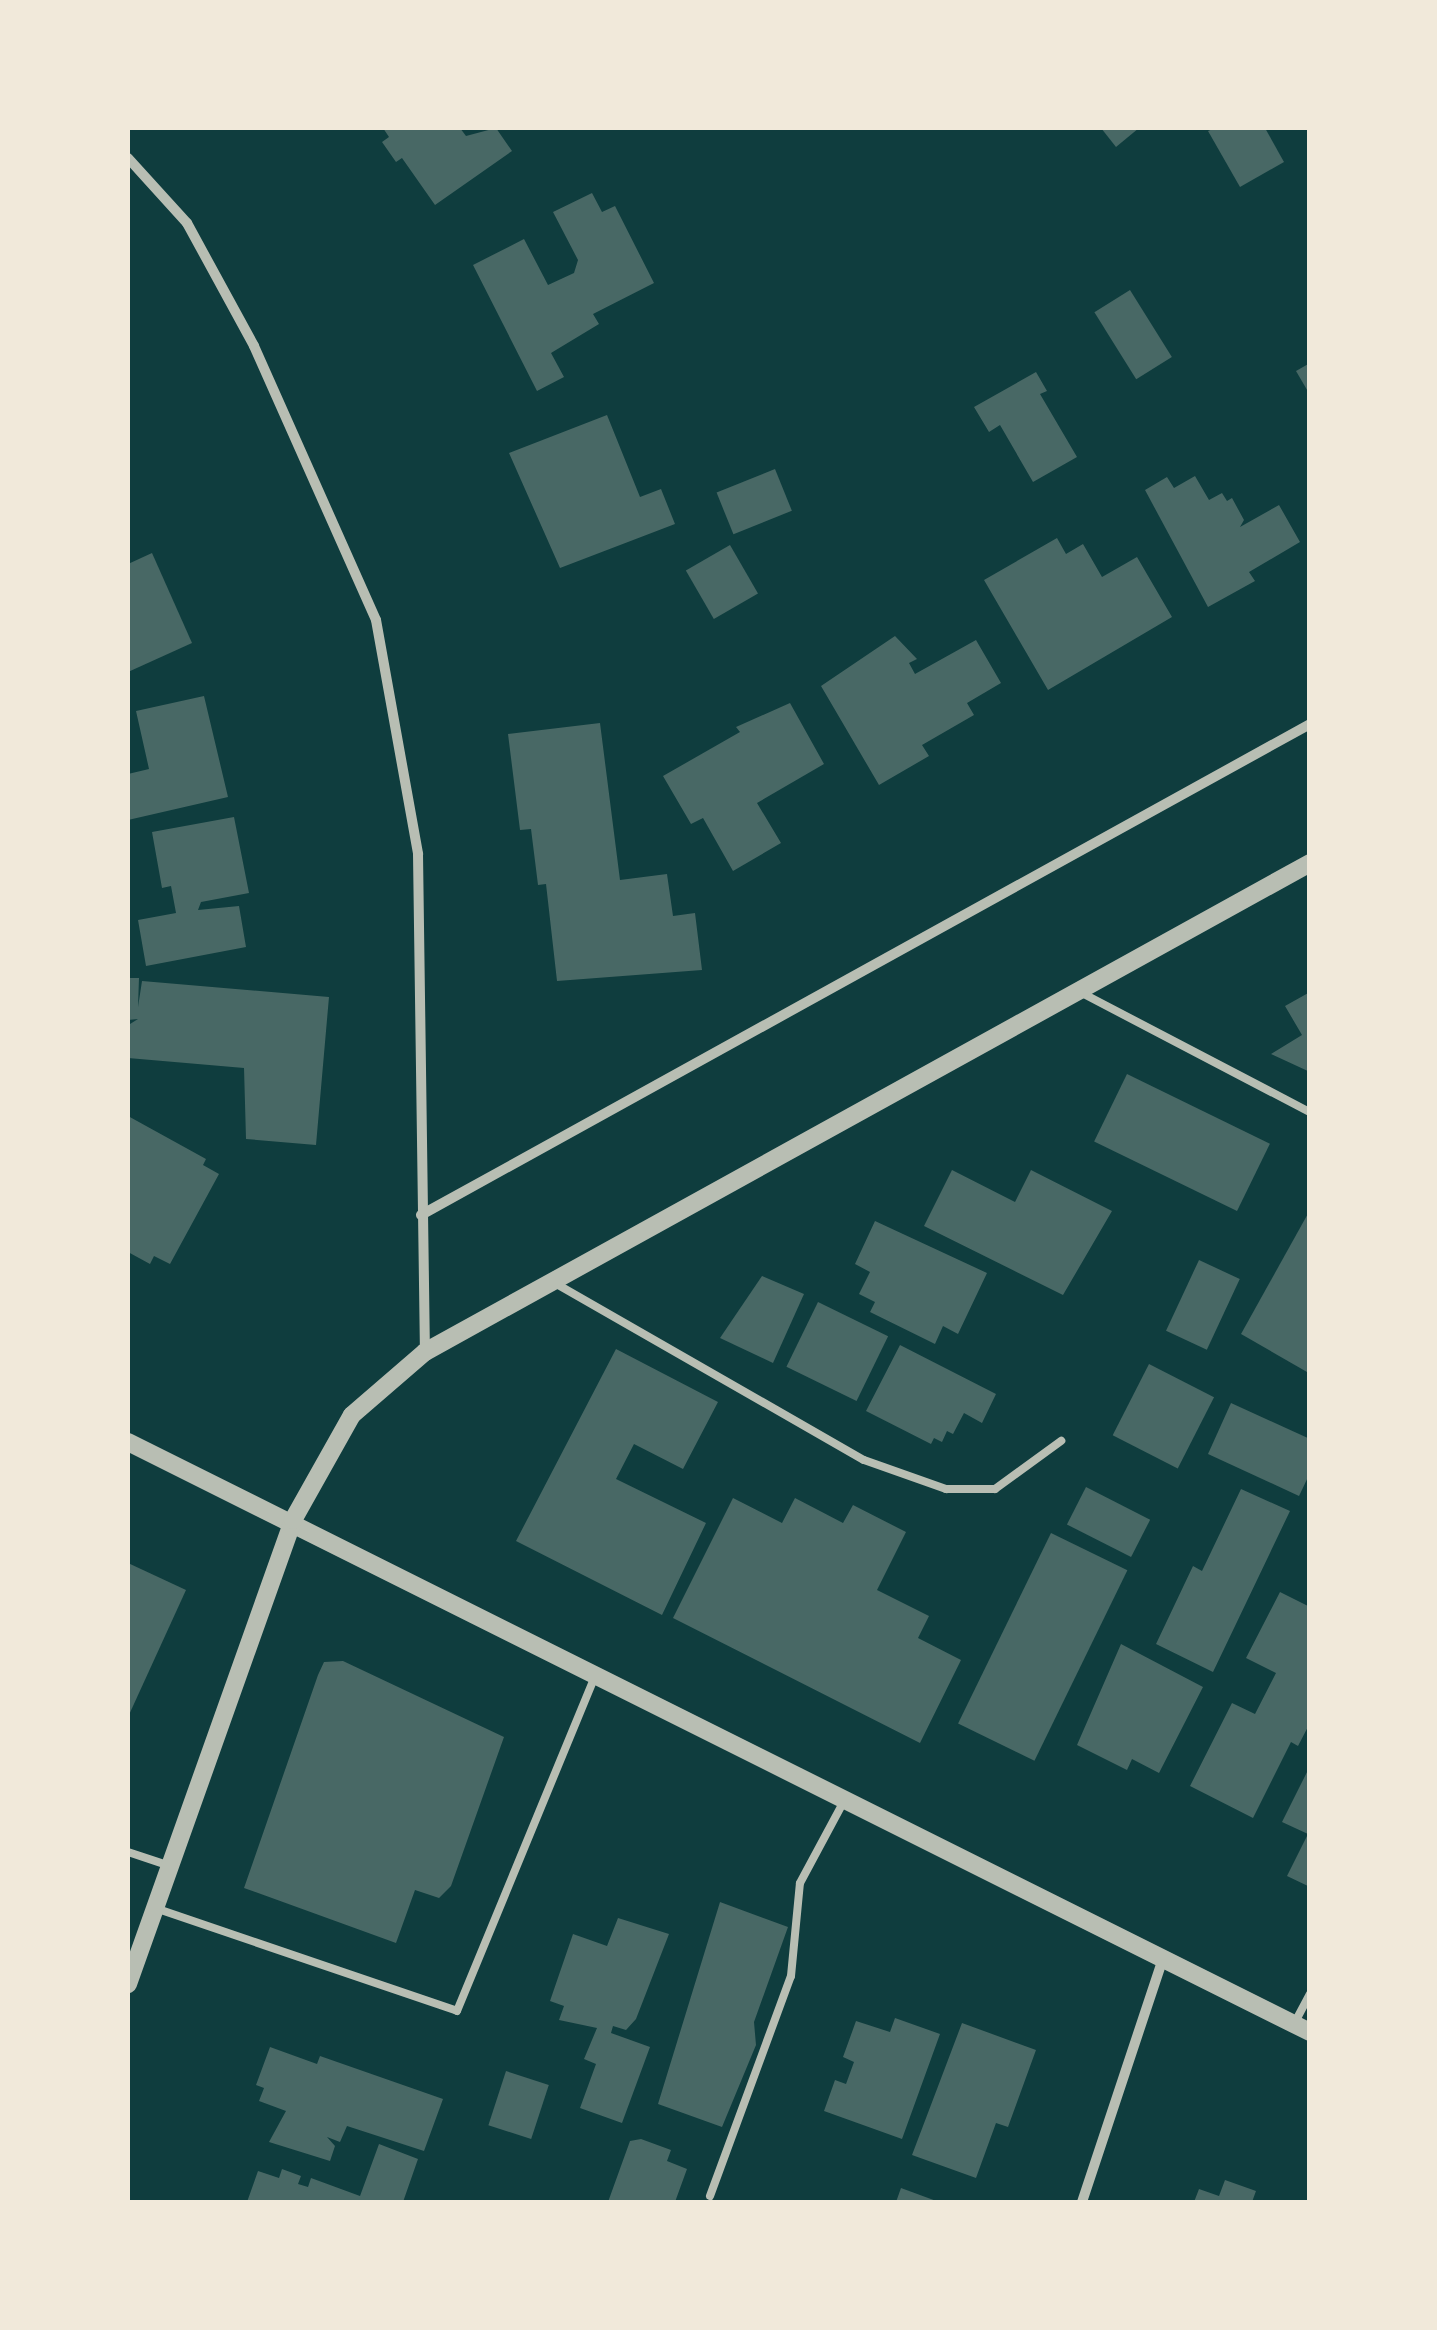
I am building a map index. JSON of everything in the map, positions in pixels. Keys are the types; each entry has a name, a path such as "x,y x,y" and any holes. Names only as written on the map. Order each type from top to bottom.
{"street":[{"path":"128,158 187,223 254,346 376,620 418,854 425,1352"},
{"path":"421,1215 1310,724"},
{"path":"128,1984 293,1520 352,1414 425,1352 1310,863"},
{"path":"128,1442 293,1520 1302,2028"},
{"path":"1082,2202 1163,1959"}],"lane":[{"path":"1080,992 1310,1112"},
{"path":"553,1282 864,1460 946,1489 995,1489 1061,1440"},
{"path":"154,1908 457,2012 596,1673"},
{"path":"710,2196 791,1976 800,1884 845,1799"},
{"path":"128,1852 170,1866"},
{"path":"1302,2028 1310,1994"}],"building":[{"path":"383,128 460,128 466,136 496,128 512,151 435,205 402,158 396,162 382,142 389,137"},
{"path":"1101,128 1139,128 1116,147"},
{"path":"1265,128 1284,162 1240,187 1208,131"},
{"path":"592,193 602,212 615,206 654,283 593,314 599,324 551,353 564,377 537,391 473,265 524,239 548,285 574,273 578,260 553,212"},
{"path":"1130,290 1172,357 1136,379 1094,312"},
{"path":"1310,363 1310,395 1296,371"},
{"path":"1036,372 1047,391 1040,394 1077,457 1033,482 1000,425 989,432 974,407"},
{"path":"607,415 640,497 661,489 675,524 560,568 509,453"},
{"path":"775,469 792,511 733,534 717,493"},
{"path":"1195,476 1209,500 1222,493 1227,501 1232,498 1244,520 1240,527 1279,505 1300,542 1249,572 1255,581 1208,607 1145,490 1167,477 1174,488"},
{"path":"1057,538 1066,554 1083,544 1102,577 1137,557 1172,617 1048,690 984,580"},
{"path":"730,545 758,593 714,619 686,570"},
{"path":"152,553 192,643 128,672 128,564"},
{"path":"895,636 917,659 909,663 915,674 976,640 1001,683 967,703 974,715 922,745 929,756 879,785 821,686"},
{"path":"204,696 228,797 128,820 128,774 149,769 136,711"},
{"path":"790,703 824,764 757,803 781,843 733,871 703,818 691,824 663,776 740,732 736,727"},
{"path":"600,723 620,880 667,874 673,916 695,913 702,970 557,981 546,884 538,885 531,829 520,830 508,734"},
{"path":"234,817 249,893 201,902 198,910 239,906 246,947 146,966 138,920 176,913 171,886 162,888 152,832"},
{"path":"128,978 139,978 138,1007 142,981 329,997 316,1145 246,1139 244,1068 128,1058 130,1024 138,1019 128,1020"},
{"path":"1310,992 1310,1072 1271,1054 1302,1035 1285,1006"},
{"path":"1127,1074 1270,1144 1237,1211 1094,1141"},
{"path":"128,1116 206,1159 203,1165 219,1174 170,1264 154,1256 150,1264 128,1252"},
{"path":"952,1170 1015,1202 1031,1170 1112,1211 1063,1295 924,1226"},
{"path":"1310,1210 1310,1368 1307,1372 1241,1334"},
{"path":"875,1221 987,1273 958,1334 943,1326 935,1344 870,1312 875,1302 859,1294 870,1272 855,1264"},
{"path":"1199,1260 1240,1279 1207,1350 1166,1331"},
{"path":"762,1276 804,1294 773,1363 720,1338"},
{"path":"818,1302 888,1336 857,1401 786,1367"},
{"path":"900,1345 996,1394 982,1423 964,1413 953,1434 947,1431 942,1442 934,1438 931,1444 866,1411"},
{"path":"616,1349 718,1402 683,1469 634,1444 616,1479 706,1523 662,1615 516,1541"},
{"path":"1149,1364 1214,1397 1178,1468 1113,1435"},
{"path":"1231,1403 1310,1439 1310,1473 1299,1496 1208,1454"},
{"path":"1086,1487 1150,1520 1131,1557 1067,1524"},
{"path":"1241,1489 1290,1511 1213,1672 1156,1644 1193,1566 1202,1571"},
{"path":"733,1498 782,1523 795,1498 843,1523 853,1505 906,1532 877,1590 929,1616 918,1638 961,1660 920,1743 673,1618"},
{"path":"1051,1533 1127,1570 1034,1761 958,1724"},
{"path":"128,1563 186,1590 128,1717"},
{"path":"1280,1592 1310,1607 1310,1723 1298,1746 1291,1742 1253,1818 1190,1786 1232,1703 1255,1714 1276,1673 1246,1658"},
{"path":"1121,1644 1203,1687 1159,1773 1132,1759 1127,1770 1077,1745"},
{"path":"343,1661 504,1737 451,1886 439,1898 415,1890 396,1943 244,1888 318,1675 324,1662"},
{"path":"1310,1766 1310,1887 1287,1876 1308,1834 1282,1822"},
{"path":"720,1902 788,1927 754,2022 756,2045 722,2127 658,2104"},
{"path":"618,1918 669,1934 636,2019 626,2030 613,2026 611,2033 650,2047 622,2123 580,2108 596,2064 584,2059 597,2028 559,2020 564,2006 550,2001 573,1934 607,1946"},
{"path":"895,2018 940,2034 902,2139 824,2111 835,2080 846,2084 854,2062 843,2057 856,2021 890,2032"},
{"path":"962,2023 1036,2050 1008,2127 996,2123 976,2178 912,2155"},
{"path":"270,2047 317,2064 320,2056 443,2099 424,2151 347,2126 340,2142 327,2137 335,2146 330,2161 269,2142 286,2111 259,2101 264,2088 256,2085"},
{"path":"506,2071 549,2085 531,2139 488,2125"},
{"path":"641,2139 671,2150 667,2161 687,2169 675,2202 608,2202 630,2141"},
{"path":"379,2144 418,2159 403,2202 247,2202 258,2171 279,2178 282,2169 301,2176 298,2184 308,2187 311,2178 360,2196"},
{"path":"1225,2180 1256,2191 1252,2202 1194,2202 1199,2189 1219,2196"},
{"path":"901,2188 939,2202 896,2202"}]}
